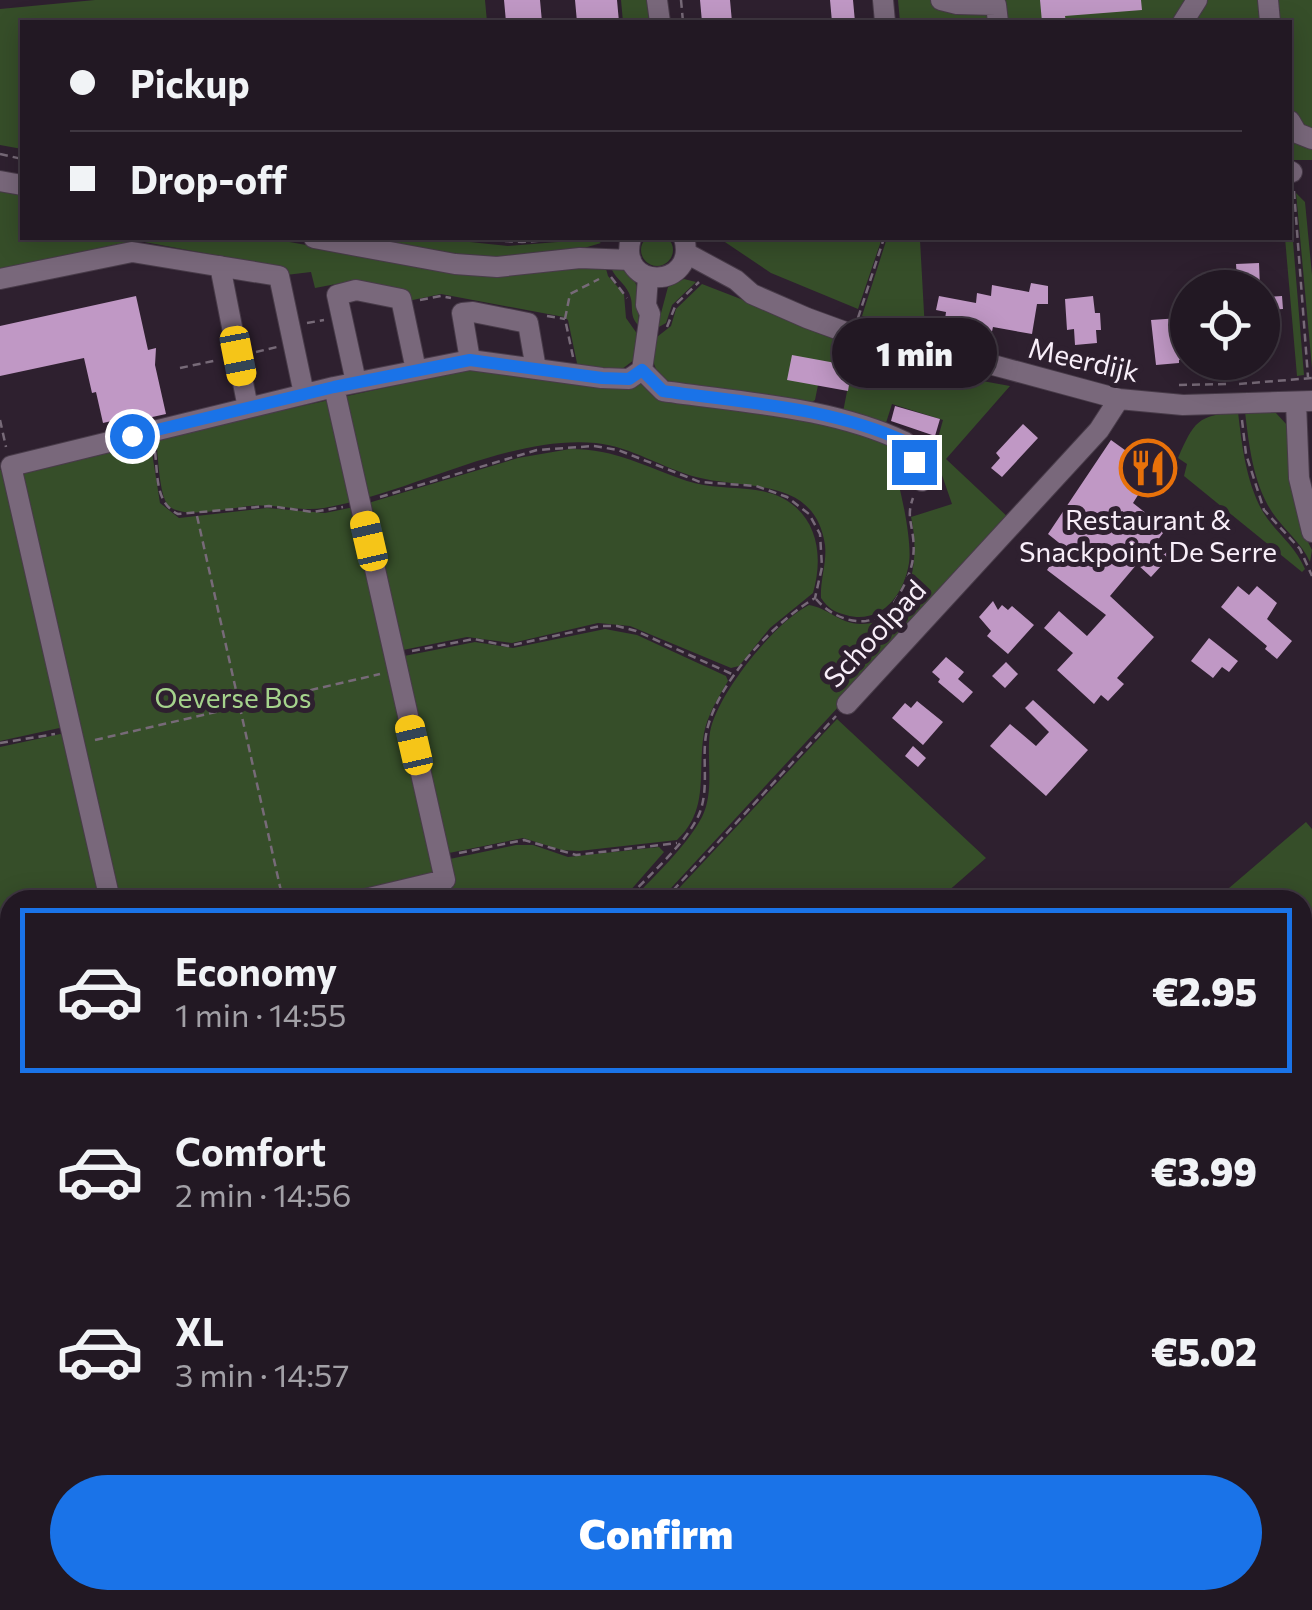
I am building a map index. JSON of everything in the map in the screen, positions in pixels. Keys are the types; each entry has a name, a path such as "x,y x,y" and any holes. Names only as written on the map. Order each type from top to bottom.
{"street":[{"path":"941,0 996,5 998,20"},
{"path":"1292,125 1298,134 1312,139"},
{"path":"108,890 11,466 334,387 470,360 629,379 642,370 650,314 646,306 671,263 630,247 579,248 497,267 456,264 325,240"},
{"path":"579,248 608,266 630,247"},
{"path":"0,280 132,252 279,276 304,394"},
{"name":"Meerdijk","path":"671,263 733,291 752,294 870,341 993,365 1119,399 1183,406 1240,394 1304,402"},
{"name":"Meerdijk","path":"671,263 736,280 752,294"},
{"path":"220,266 248,408"},
{"path":"356,382 337,295 356,290 401,299 416,370"},
{"path":"470,360 462,313 473,312 528,323 536,369"},
{"path":"642,370 663,391 842,418 874,428 906,442 922,481"},
{"path":"334,387 445,880 403,890"},
{"name":"Schoolpad","path":"847,704 1098,430 1119,399"},
{"path":"1304,402 1299,478 1312,532"}],"path":[{"path":"1292,183 1310,378"},
{"path":"488,240 579,248"},
{"path":"858,319 883,240"},
{"path":"577,375 565,319 570,294 608,266 628,303"},
{"path":"646,340 670,323 676,304 702,278"},
{"path":"402,304 440,296 458,299"},
{"path":"290,326 342,316"},
{"path":"548,316 565,319"},
{"name":"Meerdijk","path":"1165,384 1240,394 1310,378"},
{"path":"1240,394 1246,454 1264,510 1300,548 1312,576"},
{"path":"152,431 164,504 178,514 269,506 313,512 360,503 537,450 594,446 618,450 700,482 756,486 787,497 808,514 820,534 822,567 815,598 790,612 736,676 712,717 706,736 705,789 699,815 635,890"},
{"path":"815,598 833,614 855,620 876,618 891,608 909,578 914,560 908,514 922,481"},
{"path":"196,514 281,890"},
{"path":"0,744 73,738 240,706 474,639 508,646 600,626 636,631 736,676"},
{"name":"Schoolpad","path":"673,890 847,704"},
{"path":"440,858 524,840 576,855 678,843"}],"green space":[{"path":"95,0 485,0 487,20 20,20 20,149 0,145 0,9"},
{"path":"621,0 647,0 649,20 623,20"},
{"path":"898,0 1312,0 1312,160 1292,160 1292,20 900,20"},
{"path":"0,190 20,194 20,240 278,240 441,269 605,265 608,276 624,294 626,318 638,335 634,360 618,372 578,368 568,320 564,317 441,294 408,301 406,291 352,281 315,288 311,272 286,275 284,268 139,241 0,272"},
{"path":"1296,193 1305,202 1312,275 1312,368"},
{"path":"1292,229 1304,375 1297,376 1285,240 1292,240"},
{"path":"365,240 451,240 508,246 583,240 601,243 577,250 487,259"},
{"path":"645,240 669,240 672,256 663,265 651,265 642,256"},
{"path":"722,240 881,240 858,309 771,273"},
{"path":"886,240 920,240 925,331 862,316"},
{"path":"920,240 1142,240 1107,241"},
{"path":"610,265 621,268 634,280 639,296 638,325 629,293"},
{"path":"684,279 696,282 672,305 666,323 657,328 668,287"},
{"path":"702,284 865,347 865,351 956,369 955,376 1010,386 946,459 1011,520 669,890 641,890 679,850 702,817 709,786 710,732 724,699 749,661 780,627 809,605 861,624 879,621 892,612 902,600 913,567 911,517 952,504 934,452 943,420 892,404 885,426 843,412 852,366 818,385 815,400 809,404 672,383 657,371 653,340 671,326 676,309"},
{"path":"477,370 641,378 812,418 885,441 898,483 910,552 902,586 880,612 858,617 835,611 821,598 825,545 819,523 808,507 775,490 696,477 596,443 562,443 494,456 324,508 258,505 183,512 165,500 156,438"},
{"path":"1238,412 1252,488 1268,519 1301,561 1305,569 1302,572 1184,476 1187,464 1178,458 1193,428 1205,418"},
{"path":"1245,412 1275,412 1288,426 1306,538 1312,550 1310,562 1272,512 1260,489"},
{"name":"Oeverse Bos","path":"150,440 160,503 179,518 267,508 325,513 354,507 435,871 432,880 386,890 113,890 20,473"},
{"path":"570,449 617,455 695,483 756,490 790,503 802,513 816,541 813,593 770,628 739,666 731,668 630,626 598,623 512,643 467,637 398,651 365,504 518,458"},
{"path":"7,469 64,727 0,741 0,470"},
{"path":"605,629 637,635 726,676 728,681 706,726 698,803 687,828 677,840 579,851 523,838 444,854 399,657 475,642 513,648"},
{"path":"837,719 986,858 949,890 677,890"},
{"path":"65,733 101,890 0,890 0,747"},
{"path":"1306,822 1312,829 1312,890 1227,890"},
{"path":"516,845 533,845 568,857 659,847 664,852 631,890 437,890 450,887 445,860"}],"building":[{"path":"504,0 540,0 542,20 506,20"},
{"path":"575,0 617,0 619,20 577,20"},
{"path":"700,0 730,0 732,20 702,20"},
{"path":"830,0 853,0 855,20 832,20"},
{"path":"1040,0 1141,0 1142,10 1042,20"},
{"path":"1259,263 1259,270 1236,270 1236,264"},
{"path":"1031,283 1048,286 1048,304 1037,304 1032,334 993,327 991,336 944,327 946,312 936,310 939,296 976,303 977,293 991,296 992,285 1029,292"},
{"path":"136,296 148,350 156,348 155,365 166,414 125,423 124,418 103,423 84,358 0,376 0,326"},
{"path":"1093,296 1095,313 1100,313 1097,343 1075,345 1074,329 1067,330 1065,299"},
{"path":"1170,319 1170,364 1156,365 1151,320"},
{"path":"792,355 852,366 848,391 787,380"},
{"path":"895,406 940,419 935,436 891,421"},
{"path":"1023,424 1038,438 1002,477 991,468 1000,458 996,453"},
{"path":"1111,440 1136,458 1140,453 1157,465 1133,503 1166,529 1157,541 1172,554 1151,577 1137,564 1110,596 1154,637 1117,678 1124,684 1108,701 1101,695 1094,704 1057,670 1073,653 1044,628 1059,611 1087,636 1106,615 1047,570 1063,546 1048,534"},
{"path":"1238,586 1249,595 1257,586 1277,603 1267,619 1292,641 1277,659 1221,607"},
{"path":"993,601 998,610 1002,605 1008,610 1012,606 1034,625 1008,654 987,636 991,631 979,617"},
{"path":"1209,638 1238,661 1229,672 1222,667 1213,678 1191,661"},
{"path":"946,657 964,672 958,679 973,692 963,703 932,672"},
{"path":"1006,662 1018,674 1005,688 992,676"},
{"path":"1033,700 1088,750 1046,796 990,746 1010,724 1036,746 1049,732 1025,708"},
{"path":"917,701 943,722 923,745 892,718 905,703 911,708"},
{"path":"913,746 926,758 918,767 905,756"}],"place":[{"name":"Restaurant & Snackpoint De Serre","path":"1148,468"}],"route":[{"path":"132,436 334,387 470,360 602,378 629,379 642,370 663,391 842,418 874,428 906,442 914,462"}]}
